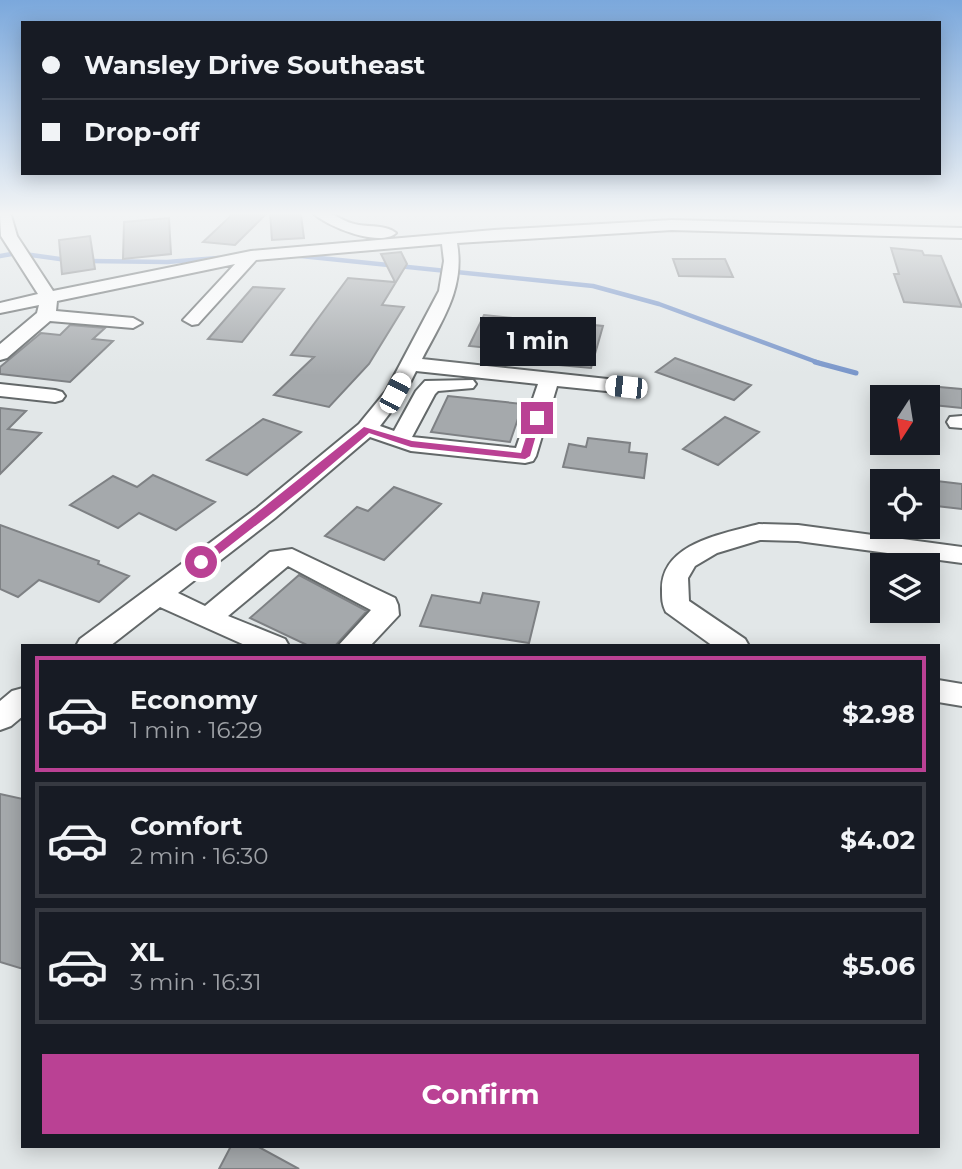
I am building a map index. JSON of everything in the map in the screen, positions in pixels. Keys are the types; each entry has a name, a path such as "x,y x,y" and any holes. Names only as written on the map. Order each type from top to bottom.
{"street":[{"path":"28,267 48,306"},
{"path":"0,308 48,306 190,267"},
{"path":"192,320 241,267"},
{"path":"93,644 266,513 368,429 395,393 448,291 451,267"},
{"path":"48,306 133,323"},
{"path":"0,354 48,306"},
{"path":"410,364 546,388"},
{"path":"400,440 426,391 432,385 445,382 546,388 626,387"},
{"path":"368,429 400,440 467,452 525,456 546,388"},
{"path":"0,390 55,396"},
{"path":"732,644 676,605 675,578 686,560 708,547 759,532 798,533 962,555"},
{"path":"208,619 279,558 292,558 385,605 385,615 354,644"},
{"path":"158,595 270,644"},
{"path":"940,691 962,695"},
{"path":"0,718 21,701"}],"building":[{"path":"61,267 95,267 95,269 62,274"},
{"path":"387,267 405,267 382,305 404,307 369,364 329,407 274,395 314,357 291,355 348,278 395,282"},
{"path":"676,267 728,267 733,277 679,276"},
{"path":"897,267 945,267 962,307 904,302 894,274 899,274"},
{"path":"253,287 284,289 242,342 208,339"},
{"path":"484,315 523,319 511,350 469,346"},
{"path":"563,322 603,326 591,368 549,364"},
{"path":"70,325 105,328 93,339 113,341 70,382 0,374 0,367 41,333 60,335"},
{"path":"675,358 751,385 734,400 656,372"},
{"path":"940,387 962,389 962,408 940,406"},
{"path":"448,396 523,404 510,442 431,432"},
{"path":"0,408 26,411 8,429 41,433 0,474"},
{"path":"725,417 759,432 718,465 683,449"},
{"path":"263,419 301,432 247,475 207,460"},
{"path":"588,438 630,443 629,452 647,454 644,478 563,467 569,444 586,447"},
{"path":"153,475 215,502 176,530 139,513 118,528 70,505 113,476 137,487"},
{"path":"940,481 962,484 962,509 940,506"},
{"path":"394,487 441,504 384,560 325,536 357,507 368,511"},
{"path":"0,525 99,561 98,564 129,576 99,602 39,580 18,597 0,589"},
{"path":"299,575 367,611 337,644 305,644 250,618"},
{"path":"483,593 539,602 529,643 420,626 432,595 480,603"},
{"path":"0,794 21,799 21,968 0,962"},
{"path":"230,1148 261,1148 299,1169 219,1169"}],"waterway":[{"path":"404,267 593,286 659,304 821,364"},
{"path":"815,362 821,364"},
{"path":"821,364 856,373"}],"route":[{"path":"201,562 300,486 368,429 411,444 525,456 537,418"}]}
